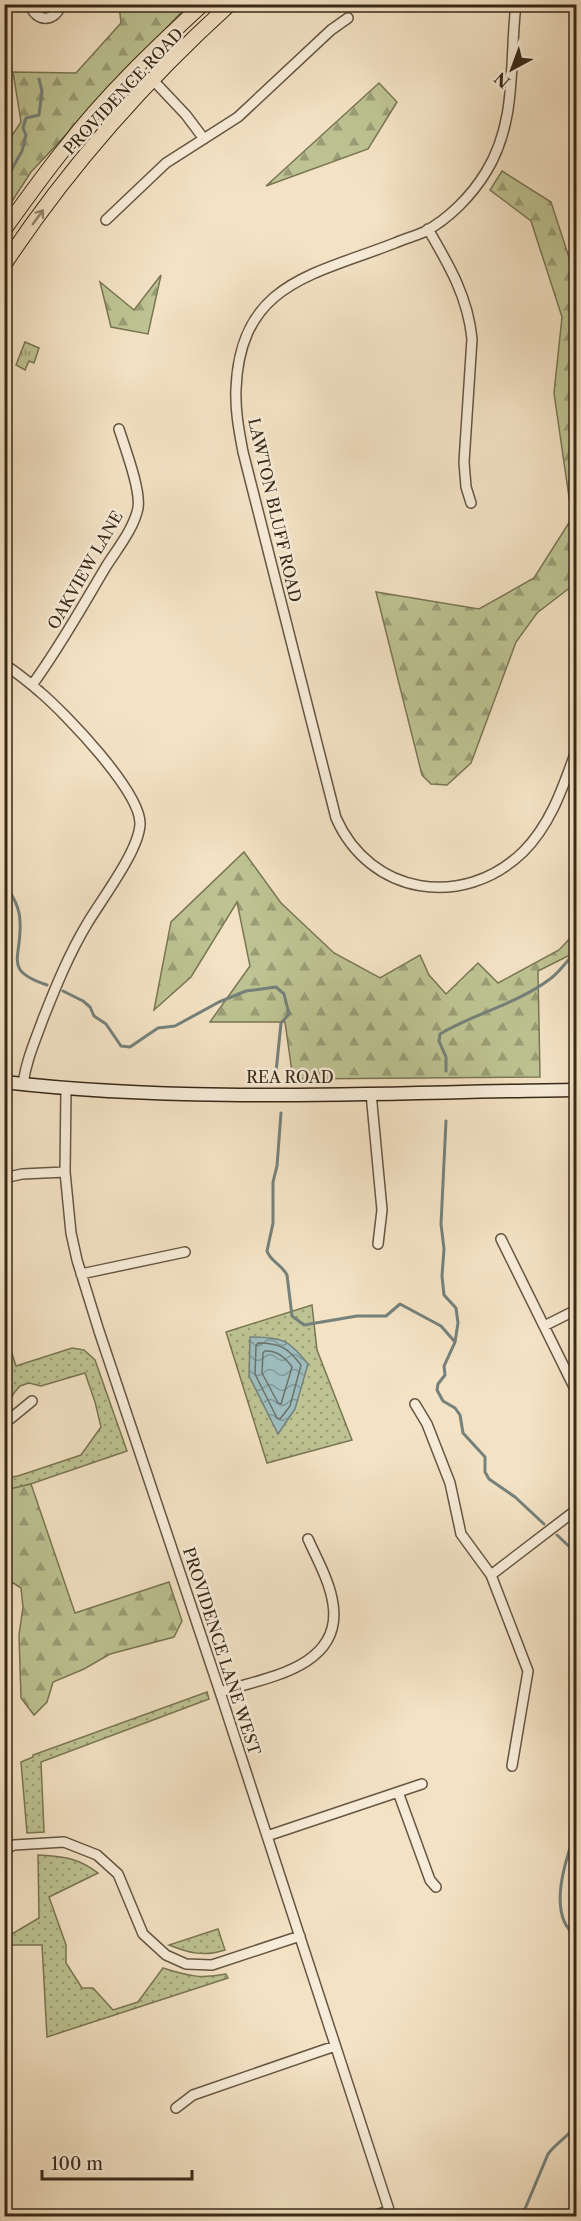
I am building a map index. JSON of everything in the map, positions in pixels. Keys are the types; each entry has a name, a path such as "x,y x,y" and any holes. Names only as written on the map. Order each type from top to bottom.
{"main road":[{"name":"PROVIDENCE ROAD","path":"4,230 65,147 92,115 162,41 203,4"},
{"name":"PROVIDENCE ROAD","path":"4,265 75,167 152,79 230,4"},
{"name":"REA ROAD","path":"4,1082 66,1089 190,1094 576,1090"}],"street":[{"path":"30,4 34,14 42,19 57,14 61,4"},
{"name":"LAWTON BLUFF ROAD","path":"516,4 511,90 504,133 485,173 457,207 428,229 298,280 272,298 256,316 241,348 237,369 237,421 326,785 336,818 354,848 377,869 401,881 418,886 445,888 479,881 501,869 537,836 559,798 576,751"},
{"path":"106,220 158,170 238,117 331,30 348,18"},
{"path":"152,79 186,114 204,140"},
{"path":"428,229 461,290 470,321 472,339 464,462 466,487 471,503"},
{"name":"OAKVIEW LANE","path":"32,685 134,519 138,498 119,429"},
{"path":"4,664 32,685 70,721 113,772 133,801 139,815 140,827 124,863 86,924 65,964 29,1055 23,1084"},
{"name":"PROVIDENCE LANE WEST","path":"66,1089 65,1172 71,1233 81,1274 390,2214"},
{"path":"371,1093 382,1210 378,1244"},
{"path":"4,1178 22,1174 65,1172"},
{"path":"501,1239 576,1391"},
{"path":"81,1274 185,1252"},
{"path":"544,1326 576,1310"},
{"path":"4,1421 10,1419 32,1401"},
{"path":"415,1404 427,1424 450,1483 461,1534 491,1575 528,1671 512,1766"},
{"path":"491,1575 576,1510"},
{"path":"220,1692 305,1663 315,1656 326,1641 333,1623 333,1603 308,1539"},
{"path":"267,1836 422,1784"},
{"path":"398,1792 430,1880 436,1887"},
{"path":"4,1850 14,1845 64,1842 97,1855 118,1874 143,1934 166,1955 186,1964 212,1965 300,1936"},
{"path":"176,2108 193,2095 335,2046"},
{"path":"372,2217 390,2214"}],"green space":[{"path":"119,5 188,5 31,172 5,212 5,146 21,122 13,72 76,73 121,23"},
{"path":"379,83 397,102 368,149 266,186"},
{"path":"502,171 551,202 576,279 574,390 576,399 576,583 537,613 516,642 471,763 447,785 431,784 422,775 376,592 479,609 534,578 572,518 554,393 562,317 531,221 490,190"},
{"path":"161,275 148,334 111,327 100,282 134,310"},
{"path":"25,342 39,348 34,363 29,361 25,370 16,365"},
{"path":"244,852 281,903 334,953 380,978 420,955 429,975 446,994 478,963 498,983 559,950 576,932 576,952 538,971 540,1077 293,1079 285,1022 210,1022 250,966 237,902 191,977 154,1010 171,922"},
{"path":"312,1305 317,1350 352,1440 267,1463 226,1332"},
{"path":"9,1344 16,1366 72,1348 84,1350 95,1360 127,1451 16,1489 5,1490 5,1478 18,1476 81,1455 101,1427 85,1373 41,1386 29,1383 20,1386 5,1408 5,1346"},
{"path":"31,1484 75,1613 169,1582 182,1621 174,1637 110,1654 84,1669 53,1682 47,1702 34,1715 21,1698 19,1635 23,1607 21,1588 4,1577 5,1490"},
{"path":"207,1692 209,1699 41,1762 44,1832 27,1833 21,1762 33,1755"},
{"path":"38,1855 70,1859 98,1873 49,1897 66,1945 66,1963 82,1988 93,1988 113,2010 138,2002 163,1968 195,1976 226,1974 228,1978 47,2037 42,1945 4,1945 5,1934 12,1934 39,1918"},
{"path":"218,1929 225,1950 197,1953 169,1945"}],"water":[{"path":"250,1337 283,1341 295,1349 308,1364 295,1409 278,1434 249,1376"}],"waterway":[{"path":"4,183 22,151 26,135 23,128 26,118 39,115 42,91 39,79"},
{"path":"4,882 19,911 20,935 17,962 19,968 33,980 47,985"},
{"path":"446,1071 446,1057 439,1041 440,1034 537,988 554,976 576,952"},
{"path":"63,991 83,1001 90,1007 94,1016 106,1024 121,1046 130,1047 158,1028 175,1026 219,1002 246,991 276,987 284,994 289,1014 281,1023 276,1072"},
{"path":"281,1113 277,1166 273,1182 273,1223 267,1251 287,1275 292,1316 304,1325 357,1316 386,1316 400,1304 441,1326 455,1342"},
{"path":"446,1121 441,1224 444,1249 442,1276 444,1295 456,1308 458,1323 455,1342 444,1366 445,1375 438,1384 437,1390 443,1401 455,1408 460,1415 463,1433 485,1457 485,1472 489,1479 515,1497 544,1524"},
{"path":"557,1535 576,1553"},
{"path":"576,1831 564,1871 560,1901 567,1927 576,1936"},
{"path":"522,2216 548,2154 576,2125"}]}
